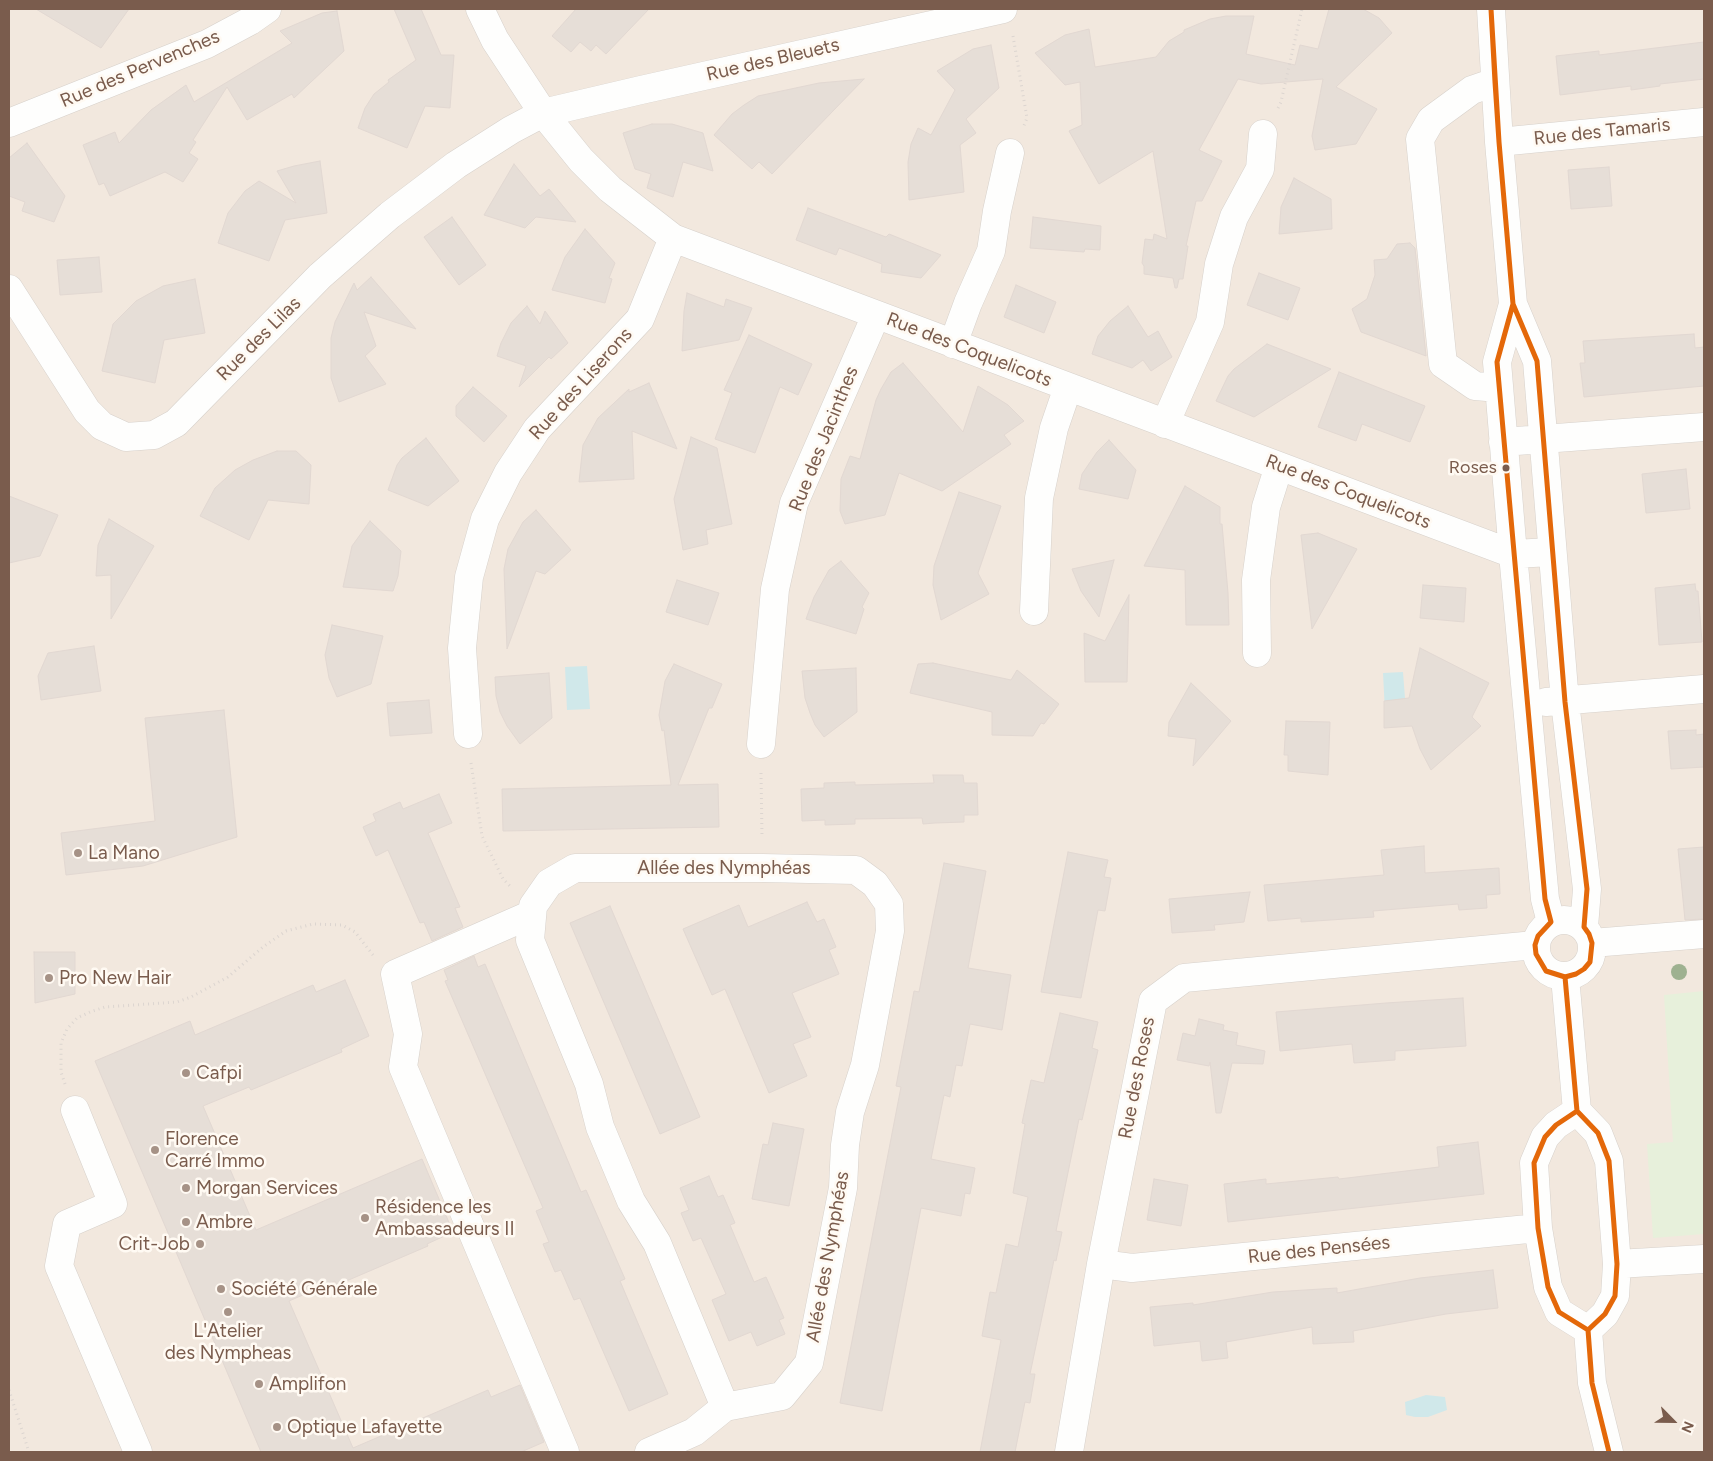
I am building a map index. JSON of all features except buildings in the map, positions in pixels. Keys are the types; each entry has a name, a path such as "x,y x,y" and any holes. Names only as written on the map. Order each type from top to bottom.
{"street":[{"name":"Rue des Pervenches","path":"9,122 207,44 250,21 267,9"},
{"name":"Rue des Coquelicots","path":"480,9 495,40 543,113 581,160 610,189 673,238 1513,554 1552,552"},
{"path":"1491,9 1499,142 1513,304 1537,361 1565,702 1587,889 1588,935 1592,952 1590,962 1584,969 1576,974 1565,977 1546,971 1536,954 1535,945 1538,936 1551,922 1562,919 1574,921 1588,935 1704,934"},
{"name":"Rue des Bleuets","path":"543,113 641,90 1007,18"},
{"path":"1495,82 1472,90 1431,120 1420,139 1443,364 1475,386 1499,388"},
{"name":"Rue des Lilas","path":"9,289 87,411 102,426 126,437 154,435 176,423 320,276 390,215 456,165 511,130 543,113"},
{"name":"Rue des Tamaris","path":"1499,142 1704,122"},
{"path":"1165,424 1210,322 1219,264 1234,217 1260,169 1263,134"},
{"path":"953,344 968,303 991,251 997,211 1010,154"},
{"name":"Rue des Liserons","path":"468,734 462,648 469,577 485,520 508,473 537,429 640,319 673,238"},
{"path":"1513,304 1497,362 1545,899 1551,922"},
{"name":"Rue des Jacinthes","path":"761,744 775,588 794,503 876,315"},
{"path":"1034,612 1039,498 1054,428 1068,387"},
{"path":"1503,442 1704,427"},
{"path":"1257,653 1256,580 1266,506 1279,466"},
{"path":"1527,703 1565,702 1704,689"},
{"name":"Allée des Nymphéas","path":"533,910 550,884 575,868 856,870 875,884 889,904 890,931 865,1065 850,1112 845,1145 843,1188 809,1363 782,1396 725,1407 694,1432 649,1452"},
{"path":"533,910 395,974 408,1034 403,1067 565,1452"},
{"path":"533,910 530,940 589,1084 600,1127 631,1201 658,1242 725,1407"},
{"name":"Rue des Roses","path":"1069,1452 1101,1264 1152,1001 1184,978 1535,945"},
{"path":"1565,977 1577,1111 1598,1133 1609,1161 1617,1264 1615,1296 1605,1314 1588,1330"},
{"path":"75,1110 113,1204 67,1224 60,1266 138,1452"},
{"path":"1577,1111 1556,1125 1544,1138 1534,1163 1538,1228 1548,1287 1559,1312 1588,1330"},
{"name":"Rue des Pensées","path":"1101,1264 1132,1268 1538,1228"},
{"path":"1617,1264 1704,1259"},
{"path":"1588,1330 1592,1383 1609,1452"}],"path":[{"path":"1263,134 1281,102 1302,9"},
{"path":"1007,18 1028,118 1010,154"},
{"path":"468,734 482,836 503,879 533,910"},
{"path":"761,744 762,868"},
{"path":"75,1110 61,1072 61,1043 67,1028 77,1018 90,1012 105,1007 177,1002 191,997 228,978 263,947 286,931 313,924 342,925 354,932 364,942 380,965 395,974"},
{"path":"9,1390 29,1452"}],"shaded area":[{"path":"9,9 1704,9 1704,1452 9,1452"}],"green space":[{"path":"1704,991 1704,1234 1653,1238 1647,1144 1673,1142 1664,995"}],"water":[{"path":"587,666 590,709 567,710 565,667"},
{"path":"1403,672 1406,711 1385,712 1383,673"},
{"path":"1426,1395 1445,1397 1447,1410 1428,1417 1406,1415 1405,1402"}],"transit line":[{"path":"1491,9 1499,142 1495,82 1491,9"},
{"path":"1499,142 1513,304"},
{"path":"1513,304 1537,361 1565,702 1587,889 1584,927 1592,943 1590,962 1576,974 1565,977 1546,971 1536,954 1535,945 1538,936 1551,922 1545,899 1497,362 1513,304"},
{"path":"1565,977 1577,1111 1598,1133 1609,1161 1617,1264 1615,1296 1605,1314 1588,1330"},
{"path":"1577,1111 1556,1125 1545,1137 1534,1163 1538,1228 1548,1287 1559,1312 1588,1330"},
{"path":"1588,1330 1592,1383 1609,1452"}],"place":[{"name":"Roses","path":"1506,468"},
{"name":"La Mano","path":"78,853"},
{"name":"Pro New Hair","path":"49,978"},
{"name":"Cafpi","path":"186,1073"},
{"name":"Florence Carré Immo","path":"155,1150"},
{"name":"Morgan Services","path":"186,1188"},
{"name":"Résidence les Ambassadeurs II","path":"365,1218"},
{"name":"Ambre","path":"186,1222"},
{"name":"Crit-Job","path":"200,1244"},
{"name":"Société Générale","path":"221,1289"},
{"name":"L'Atelier des Nympheas","path":"228,1312"},
{"name":"Amplifon","path":"259,1384"},
{"name":"Optique Lafayette","path":"277,1427"}]}
